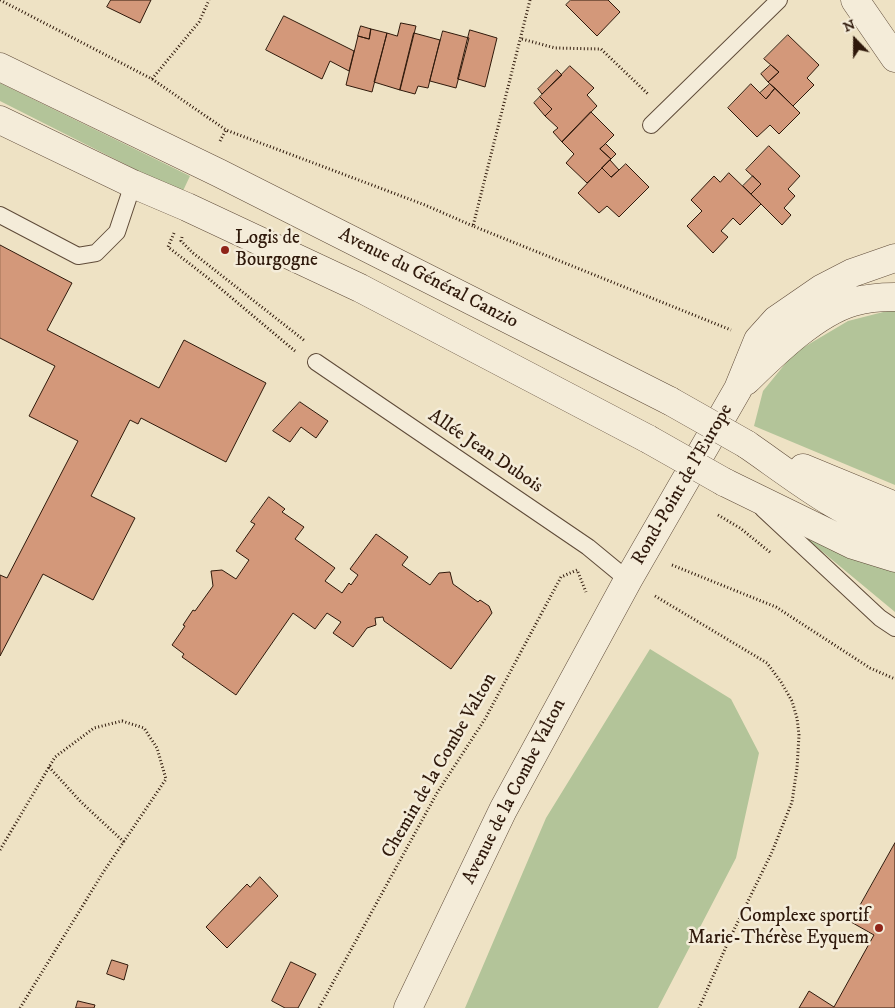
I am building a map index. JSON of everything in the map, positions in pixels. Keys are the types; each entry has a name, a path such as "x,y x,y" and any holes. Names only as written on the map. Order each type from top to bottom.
{"street":[{"path":"855,0 894,53"},
{"name":"Avenue du Général Canzio","path":"0,67 227,178 670,401 746,444"},
{"name":"Avenue du Général Canzio","path":"0,120 133,184 360,288 648,439 734,487"},
{"name":"Rond-Point de l'Europe","path":"628,580 738,390 758,340 776,320 820,289 852,273 895,258"},
{"name":"Rond-Point de l'Europe","path":"738,390 774,354 837,298 895,275"},
{"name":"Rond-Point de l'Europe","path":"796,335 843,306 873,298 895,297"},
{"name":"Rond-Point de l'Europe","path":"746,444 895,506"},
{"name":"Rond-Point de l'Europe","path":"746,444 821,495 872,522 895,530"},
{"path":"734,487 853,545 895,558"},
{"name":"Avenue de la Combe Valton","path":"408,1008 503,810 628,580"}],"lane":[{"path":"650,125 779,0"},
{"path":"0,216 78,256 96,253 117,232 133,184"},
{"name":"Allée Jean Dubois","path":"316,362 588,547 628,580"},
{"path":"734,487 880,618 895,628"}],"path":[{"path":"0,0 152,79 226,130 425,205 758,340"},
{"path":"152,79 199,22 209,0"},
{"path":"473,226 522,40 530,0"},
{"path":"522,40 555,48 601,49 665,111"},
{"path":"195,211 180,241 314,348 316,362"},
{"name":"Chemin de la Combe Valton","path":"319,1008 437,793 485,719 561,577 602,558"},
{"path":"670,563 674,567 776,607 870,668 895,679"},
{"path":"628,580 767,663 785,688 792,701 797,718 799,735 792,802 772,852 699,1008"},
{"path":"0,850 55,757 94,728 122,720 144,728 157,748 166,779 99,879 20,1008"},
{"path":"49,767 81,802 124,842"}],"green space":[{"path":"0,83 190,176 182,193 0,101"},
{"path":"895,309 895,485 754,426 763,391 794,353 848,321"},
{"path":"801,534 895,565 895,612"},
{"path":"650,649 731,699 759,753 736,858 658,1008 465,1008 546,818"}],"building":[{"path":"111,0 151,0 140,23 107,7"},
{"path":"571,0 608,0 620,12 597,36 566,5"},
{"path":"284,16 354,51 349,71 330,61 322,79 266,50"},
{"path":"401,23 416,26 400,90 374,82 387,33 397,36"},
{"path":"361,26 371,29 369,39 358,36"},
{"path":"371,29 387,33 372,92 346,85 358,36 369,39"},
{"path":"470,30 497,38 485,87 458,79"},
{"path":"443,31 469,38 456,88 430,81"},
{"path":"414,33 440,40 428,88 418,86 415,94 400,90"},
{"path":"788,35 819,65 807,78 814,85 793,106 768,82 779,72 764,59"},
{"path":"771,65 779,72 768,82 761,74"},
{"path":"570,66 594,88 587,95 597,106 562,142 553,132 558,128 545,116 552,109 540,97"},
{"path":"557,70 562,75 542,94 538,89"},
{"path":"751,84 766,99 775,88 800,113 779,134 770,125 757,137 728,108"},
{"path":"770,84 775,88 766,99 760,93"},
{"path":"540,97 552,109 545,116 534,103"},
{"path":"591,112 614,135 600,149 611,159 587,183 566,163 574,154 562,142"},
{"path":"606,144 616,154 611,159 600,149"},
{"path":"769,146 800,176 788,189 795,196 784,208 791,215 782,225 751,194 761,184 746,170"},
{"path":"610,160 619,170 611,177 602,168"},
{"path":"626,164 649,187 619,217 607,206 599,213 578,193 602,168 611,177"},
{"path":"729,173 761,204 740,225 733,218 721,231 728,237 713,253 687,226 702,211 691,200 714,176 720,182"},
{"path":"753,176 761,184 751,194 743,186"},
{"path":"0,245 72,283 47,330 159,388 184,340 266,383 226,462 141,418 138,424 130,420 91,496 135,518 93,600 43,574 0,656 0,575 7,578 78,441 29,416 55,366 0,338"},
{"path":"300,402 328,421 316,438 301,427 290,442 273,431"},
{"path":"269,497 285,509 282,512 304,527 295,539 335,568 325,581 342,593 358,575 350,569 376,534 408,557 402,565 430,585 439,573 450,572 453,584 478,602 480,600 489,606 492,613 451,669 384,621 383,617 375,618 376,625 367,628 353,647 333,633 341,622 327,613 315,629 293,613 236,695 182,657 184,654 172,645 193,610 195,611 213,586 211,571 222,570 236,579 249,560 236,551 255,524 251,522"},
{"name":"Complexe sportif Marie-Thérèse Eyquem","path":"895,843 895,1008 799,1008 809,991 834,1007 874,935 851,922"},
{"path":"260,877 278,896 227,948 206,927 247,884 250,887"},
{"path":"112,960 128,965 124,980 107,974"},
{"path":"291,962 316,974 298,1008 285,1008 272,1001"},
{"path":"78,1001 95,1005 94,1008 76,1008"}],"place":[{"name":"Logis de Bourgogne","path":"225,250"},
{"name":"Complexe sportif Marie-Thérèse Eyquem","path":"879,928"}]}
